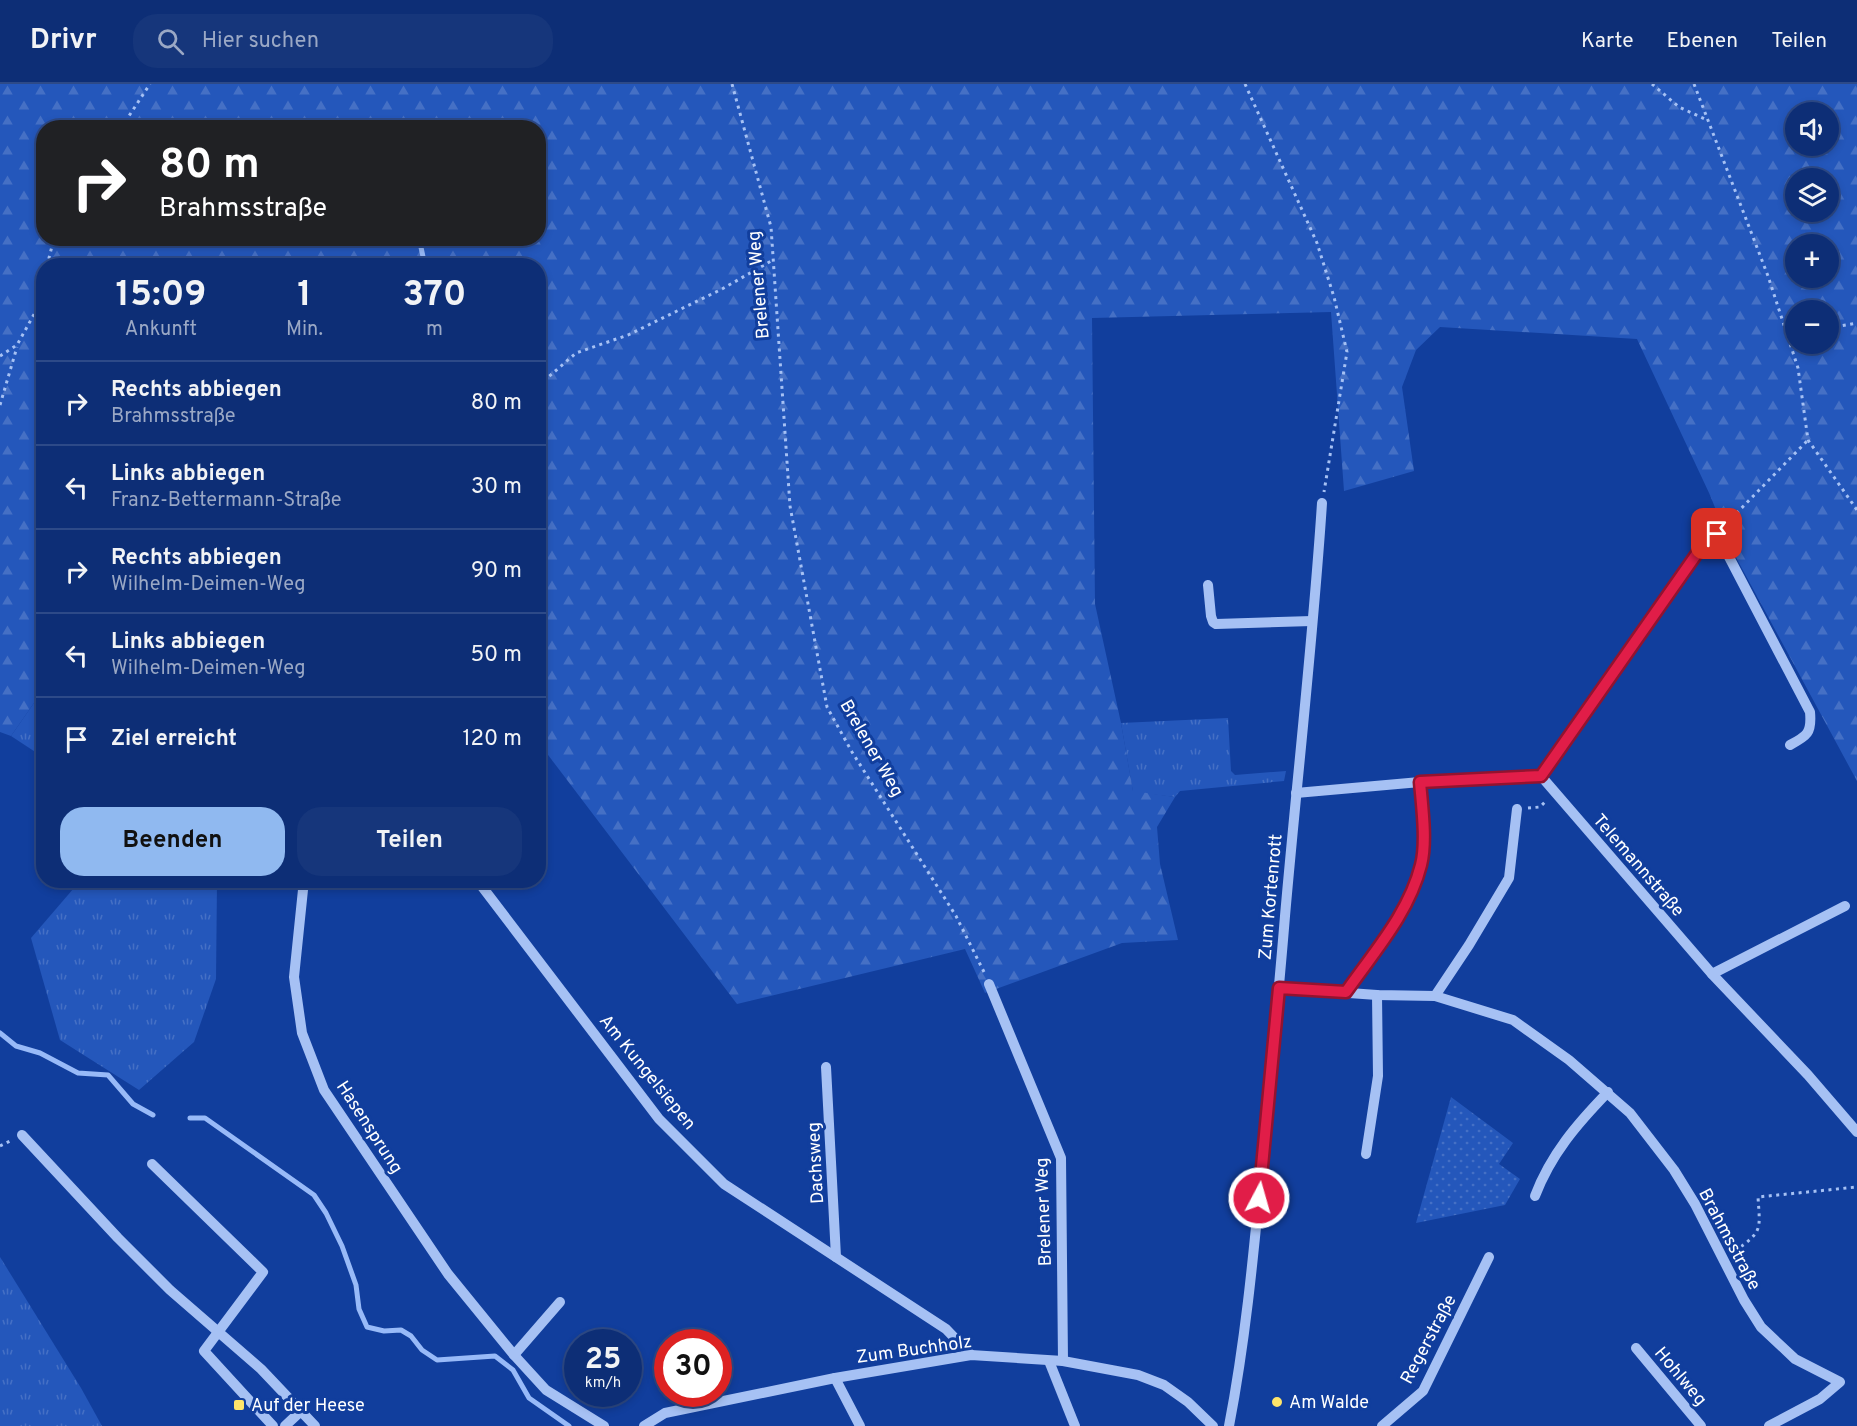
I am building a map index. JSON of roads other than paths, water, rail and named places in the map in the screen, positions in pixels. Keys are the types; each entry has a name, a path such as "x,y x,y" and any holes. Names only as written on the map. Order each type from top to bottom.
{"street":[{"name":"Zum Kortenrott","path":"1229,1426 1240,1371 1252,1268 1305,708 1322,502"},
{"path":"1296,793 1420,782 1541,776 1698,552 1717,534 1810,712 1811,723 1808,732 1790,745"},
{"path":"1209,585 1211,616 1216,624 1312,621"},
{"name":"Telemannstraße","path":"1541,776 1712,974 1808,1075 1857,1132"},
{"path":"1346,992 1403,911 1413,890 1422,863 1423,816 1420,782"},
{"path":"1435,996 1509,878 1518,809"},
{"name":"Hasensprung","path":"303,888 294,977 302,1033 324,1090 448,1274 514,1355 546,1390 604,1426"},
{"name":"Am Kungelsiepen","path":"483,888 659,1119 724,1184 946,1329 971,1355"},
{"path":"1712,974 1845,906"},
{"name":"Brelener Weg","path":"989,984 1061,1158 1063,1361"},
{"name":"Brahmsstraße","path":"1279,988 1377,995 1435,996 1513,1020 1569,1060 1608,1092 1630,1113 1674,1170 1695,1204 1744,1300 1761,1327 1795,1359 1840,1382 1820,1399 1769,1426"},
{"path":"1366,1154 1378,1076 1377,995"},
{"name":"Dachsweg","path":"826,1067 836,1257"},
{"path":"1535,1196 1545,1171 1575,1127 1608,1092"},
{"path":"22,1135 170,1290 261,1369 315,1426"},
{"path":"152,1164 262,1272 204,1349 205,1354 273,1426"},
{"name":"Regerstraße","path":"1382,1426 1423,1391 1489,1257"},
{"path":"514,1355 560,1302"},
{"name":"Hohlweg","path":"1636,1347 1701,1426"},
{"name":"Zum Buchholz","path":"644,1426 665,1413 835,1378 971,1355 1063,1361 1138,1375 1164,1385 1188,1402 1213,1426"},
{"path":"1049,1361 1075,1426"},
{"path":"835,1378 860,1426"},
{"path":"285,1426 301,1412"}],"waterway":[{"path":"421,246 423,258"},
{"path":"0,1033 16,1046 40,1053 78,1073 108,1075 133,1104 153,1115"},
{"path":"190,1118 205,1118 314,1195 326,1213 342,1246 356,1285 359,1309 367,1327 384,1331 401,1330 411,1336 422,1350 437,1360 495,1356 513,1370 529,1398 569,1426"}],"place":[{"name":"Am Walde","path":"1277,1402"},
{"name":"Auf der Heese","path":"239,1405"}]}
